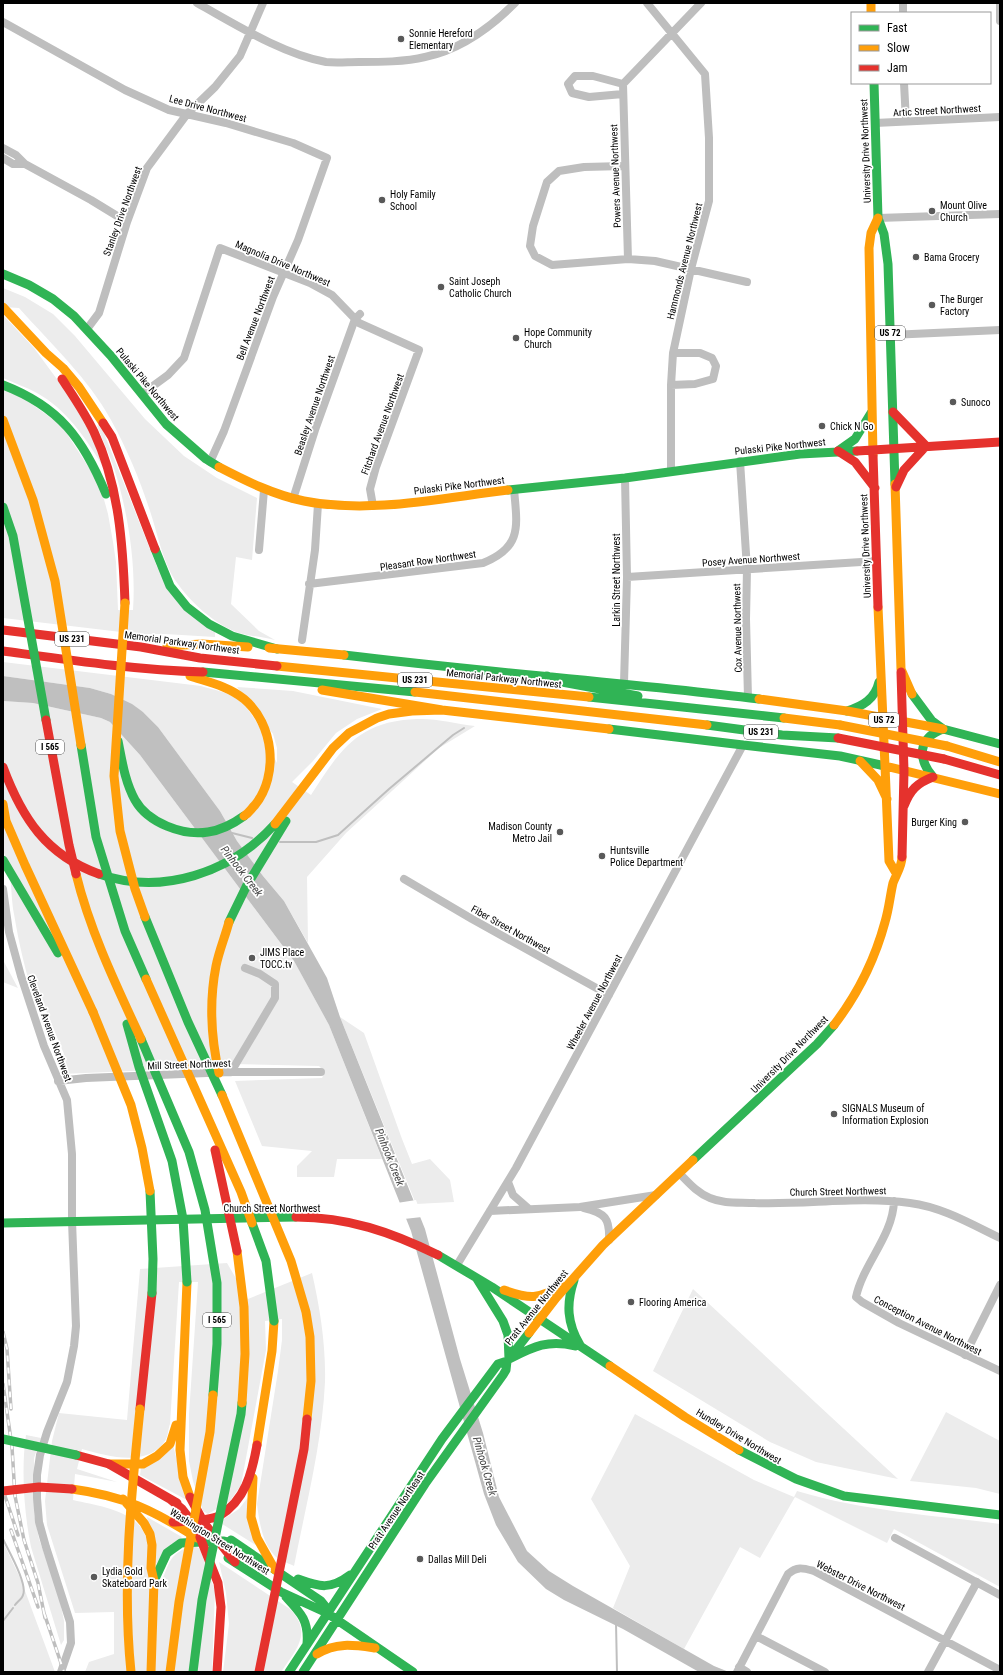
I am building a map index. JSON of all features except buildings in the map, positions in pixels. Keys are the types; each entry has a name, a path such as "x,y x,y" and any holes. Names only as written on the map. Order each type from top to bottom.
{"main road":[{"name":"University Drive Northwest","path":"656,1195 804,1057 824,1037 837,1021 869,967 885,923 896,873 902,862 904,806 903,722 888,264 884,234 878,218 874,84"},
{"name":"University Drive Northwest","path":"878,218 870,233 869,248 873,449 880,675 889,861 896,873"},
{"name":"Pulaski Pike Northwest","path":"3,274 22,280 75,316 142,394 164,423 210,462 264,490 318,504 351,508 374,506 514,489 625,478 740,461 800,454 1000,442"},
{"path":"5,309 46,353 63,368 79,387 112,437 159,562 170,586 187,607 209,624 232,636 277,649"},
{"path":"46,353 94,431 109,472 119,514 123,548 125,603 114,776 120,831 135,889 150,932 188,1022 226,1105 291,1261 306,1312 311,1355 311,1381 304,1449 259,1672"},
{"path":"3,385 22,392 46,407 64,422 83,445 99,475 112,509 123,548"},
{"path":"838,452 856,439 872,412"},
{"path":"893,412 926,446 904,470 895,489"},
{"name":"I 565","path":"3,420 33,500 54,580 96,838 126,931 196,1095 217,1155 235,1238 244,1307 245,1354 241,1414 202,1600 193,1672"},
{"path":"838,452 849,455 859,464 875,488"},
{"name":"I 565","path":"3,506 14,536 49,740 69,845 81,896 96,939 149,1055 189,1152 205,1210 217,1283 217,1344 210,1432 179,1602 170,1672"},
{"name":"Memorial Parkway Northwest","path":"3,630 141,647 200,658 840,725 947,746 1000,762"},
{"path":"141,647 202,644 277,649 344,655 444,667 624,683 847,711 943,729"},
{"name":"US 231","path":"3,651 52,658 174,671 213,672 299,682 365,687 683,722 782,735 838,738 944,759 1000,775"},
{"name":"US 72","path":"901,669 913,697 932,721 943,729 1000,744"},
{"path":"116,730 125,773 133,797 144,810 157,821 183,832 201,833 219,830 244,818 256,806 264,793 270,778 272,762 270,745 263,725 252,708 242,697 223,687 174,671"},
{"path":"847,711 868,703 876,692 880,675"},
{"path":"547,676 562,682 618,691 689,708"},
{"path":"299,682 328,692 442,710 840,756 1000,794"},
{"path":"226,1105 214,1055 210,1016 216,966 229,922 246,885 304,788 318,768 346,734 381,716 408,711 442,710"},
{"path":"840,756 854,749 859,738 860,726 858,718 847,711"},
{"path":"584,727 683,722"},
{"path":"933,777 926,769 922,758 923,751 928,737 932,733 943,729"},
{"path":"859,760 878,780 887,799"},
{"path":"3,767 15,798 28,820 40,836 55,849 76,863 98,874 122,881 141,883 160,883 184,880 208,873 231,862 251,848 269,831 304,788"},
{"path":"904,806 913,788 920,781 933,777"},
{"path":"3,804 6,821 93,1012 131,1105 150,1187 153,1259 152,1293 127,1529 126,1602 131,1672"},
{"path":"3,860 93,1012"},
{"path":"115,983 139,1067 172,1161 183,1219 187,1282 179,1446 183,1477 194,1505 202,1520 216,1541 235,1562"},
{"path":"196,1095 241,1192 266,1261 274,1321 272,1351 253,1469 251,1517 257,1538 275,1570"},
{"name":"Pratt Avenue Northwest","path":"442,1439 498,1364 508,1360 539,1319 576,1275 608,1240 656,1195"},
{"name":"Church Street Northwest","path":"3,1223 306,1217 349,1222 382,1232 457,1265 539,1319"},
{"path":"476,1277 519,1296 537,1298 550,1293 576,1275"},
{"path":"576,1275 568,1301 569,1322 575,1337 583,1349"},
{"path":"476,1277 504,1321 508,1335 508,1360 533,1346 547,1343 558,1342 583,1349"},
{"name":"Hundley Drive Northwest","path":"539,1319 715,1436 769,1468 807,1485 844,1496 1000,1515"},
{"name":"Pratt Avenue Northeast","path":"304,1672 336,1619 449,1450 487,1396 504,1375 508,1360"},
{"path":"109,1464 143,1464 157,1456 170,1444 182,1406"},
{"name":"Washington Street Northwest","path":"3,1439 109,1464 170,1499 289,1578 321,1601 325,1606 327,1614"},
{"name":"Pratt Avenue Northeast","path":"289,1672 442,1439"},
{"path":"173,1522 202,1520 218,1516 242,1495 253,1469"},
{"name":"Washington Street Northwest","path":"3,1491 40,1487 72,1488 107,1494 122,1499 173,1522 281,1592 336,1619 413,1672"},
{"path":"122,1499 144,1524 150,1534 152,1545 151,1568 154,1581 151,1672"},
{"path":"170,1499 182,1509 196,1527 218,1583 221,1607 217,1672"},
{"path":"154,1581 167,1553 181,1543 223,1540 236,1544"},
{"path":"289,1578 325,1587 339,1583 357,1569"},
{"path":"281,1592 304,1618 309,1631 307,1644"},
{"path":"314,1655 326,1647 336,1644 350,1644 377,1648"}],"street":[{"path":"197,3 250,33 289,51 326,62 376,62 425,57 463,43 505,13 515,3"},
{"name":"Stanley Drive Northwest","path":"87,329 99,313 127,222 147,168 187,114 215,87 240,56 264,3"},
{"name":"Hammonds Avenue Northwest","path":"648,3 705,74 709,138 709,201 690,269 673,353 671,384 671,471"},
{"path":"623,94 589,97 572,92 568,84 575,76 593,76 623,84 701,3"},
{"path":"1000,3 1000,21"},
{"name":"Lee Drive Northwest","path":"3,22 125,90 169,110 226,123 293,143 326,158"},
{"name":"Powers Avenue Northwest","path":"623,84 624,166 628,259"},
{"path":"904,84 906,121"},
{"name":"Artic Street Northwest","path":"875,123 1000,117"},
{"path":"3,148 16,155 25,164 91,200 127,222"},
{"path":"3,158 12,164 25,164"},
{"name":"Bell Avenue Northwest","path":"210,462 224,431 283,273 298,240 326,158"},
{"path":"624,166 584,167 559,171 547,182 533,226 530,246 535,256 552,265 628,259 655,261 747,282"},
{"path":"878,218 1000,214"},
{"name":"Magnolia Drive Northwest","path":"142,394 168,375 184,358 220,248 310,283 332,295 358,317 359,323 419,350"},
{"name":"Beasley Avenue Northwest","path":"293,498 315,430 358,317"},
{"path":"890,335 1000,330"},
{"name":"Fitchard Avenue Northwest","path":"374,506 370,490 376,467 419,350"},
{"path":"671,384 695,384 713,379 716,366 712,358 700,353 673,353"},
{"name":"Cox Avenue Northwest","path":"740,461 747,569 746,619 748,698"},
{"name":"Larkin Street Northwest","path":"624,683 627,577 625,478"},
{"name":"Pleasant Row Northwest","path":"310,584 484,563 495,558 508,547 514,537 517,521 514,489"},
{"path":"259,550 264,490"},
{"path":"302,640 315,550 318,504"},
{"name":"Posey Avenue Northwest","path":"627,577 877,561"},
{"name":"Wheeler Avenue Northwest","path":"457,1265 508,1182 743,745"},
{"name":"Fiber Street Northwest","path":"404,879 472,919 609,995"},
{"name":"Cleveland Avenue Northwest","path":"3,889 9,932 21,976 44,1046 67,1100 72,1154 72,1221 76,1326 74,1346 67,1382 47,1432 40,1455 36,1498 39,1522 70,1622 71,1643 61,1672"},
{"path":"232,1072 275,998 275,984 260,974 245,968"},
{"name":"Mill Street Northwest","path":"58,1081 86,1078 232,1072 321,1072"},
{"name":"Church Street Northwest","path":"679,1173 702,1194 722,1202 766,1203 894,1201 923,1205 937,1209 1000,1238"},
{"path":"508,1182 513,1195 529,1209"},
{"path":"490,1211 580,1206 656,1195"},
{"name":"Conception Avenue Northwest","path":"894,1201 892,1219 861,1281 856,1297 862,1302 900,1323 1000,1372"},
{"path":"580,1206 600,1213 606,1218 609,1226 608,1240"},
{"path":"965,1355 1000,1285"},
{"path":"894,1538 1000,1595"},
{"name":"Webster Drive Northwest","path":"738,1670 788,1574 794,1569 803,1568 814,1571 1000,1670"},
{"path":"928,1672 977,1582"},
{"path":"756,1636 825,1672"},
{"path":"738,1670 748,1672"}],"shaded area":[{"path":"3,288 25,297 53,314 75,336 145,419 184,456 217,478 257,498 252,560 236,557 231,604 259,631 275,640 239,633 230,629 203,611 181,588 167,565 137,476 128,453 111,420 102,405 80,376 19,308 3,307"},
{"path":"3,315 34,348 87,420 102,465 82,434 57,407 37,393 3,378"},
{"path":"3,389 22,397 62,426 100,485 108,514 116,562 118,610 133,610 134,594 131,543 117,478 97,426 100,423 157,567 215,632 215,637 138,634 3,618"},
{"path":"3,662 201,686 225,693 238,700 256,721 277,763 277,748 273,734 237,687 293,691 382,709 357,719 336,733 313,761 292,782 311,795 342,752 365,732 380,725 397,721 424,719 475,726 439,748 346,833 307,877 308,943 284,901 237,841 220,811 158,727 143,712 111,694 90,688 3,676"},
{"path":"3,701 33,703 101,718 110,722 140,755 294,961 329,1025 382,1159 337,1159 334,1177 297,1177 297,1166 312,1151 262,1146 235,1081 322,1078 325,1072 319,1066 232,1064 223,1067 62,1074 57,1059 64,1054 45,1008 36,1003 26,970 14,914 10,874 3,851"},
{"path":"3,960 18,988 3,982"},
{"path":"340,1017 364,1033 412,1164 430,1159 450,1180 454,1202 416,1204"},
{"path":"227,1263 248,1299 312,1273 318,1300 325,1355 325,1382 321,1428 294,1566 278,1558 270,1550 262,1531 257,1504 278,1371 282,1340 282,1319 265,1321 266,1350 241,1485 230,1501 208,1514 203,1511 193,1481 189,1461 189,1414 198,1282 179,1282 170,1424 166,1439 157,1449 148,1455 137,1457 115,1457 82,1449 77,1469 117,1482 75,1474 73,1500 115,1510 137,1523 145,1535 161,1583 171,1559 175,1555 185,1548 193,1545 200,1549 215,1591 212,1672 85,1672 89,1662 114,1654 114,1612 75,1613 47,1525 45,1501 52,1441 59,1413 127,1420 140,1269"},
{"path":"693,1289 898,1479 816,1462 770,1442 653,1371"},
{"path":"946,1412 1000,1441 1000,1494 976,1488 910,1481"},
{"path":"635,1414 754,1480 794,1497 797,1491 822,1498 872,1508 1000,1524 1000,1587 894,1529 887,1543 795,1497 760,1558 740,1547 684,1649 613,1608 630,1566 591,1499"},
{"path":"26,1435 41,1438 34,1458 34,1514 39,1539 59,1596 64,1621 64,1640 61,1645 31,1547 25,1506 24,1448"},
{"path":"173,1445 187,1500 140,1475 141,1468"},
{"path":"249,1496 257,1546 219,1522 239,1509"},
{"path":"147,1517 182,1537 156,1564"},
{"path":"3,1542 21,1580 55,1672 3,1672"},
{"path":"219,1562 290,1609 297,1618 300,1626 300,1641 297,1649 281,1672 223,1672 229,1624 226,1593"}],"water":[{"name":"Pinhook Creek","path":"3,676 90,688 111,694 132,704 143,712 158,727 220,811 237,841 284,901 327,978 340,1017 425,1229 460,1359 483,1433 499,1497 527,1551 549,1571 573,1586 714,1666 729,1672 699,1672 623,1629 564,1600 546,1589 518,1562 496,1525 484,1494 411,1231 329,1025 294,961 140,755 110,722 101,718 33,703 3,701"}],"pier":[{"path":"416,1200 422,1217 404,1219 397,1203"}],"waterway":[{"path":"280,842 316,842 338,835 389,789 453,735 464,728"},
{"path":"232,833 252,838"},
{"path":"3,1539 23,1583 24,1590 22,1598 15,1605"},
{"path":"3,1621 13,1608"},
{"path":"616,1623 617,1672"}],"railway":[{"path":"3,1332 7,1349 11,1409"},
{"path":"3,1384 12,1447 15,1496 24,1540 38,1583 45,1618"},
{"path":"3,1490 18,1535"},
{"path":"11,1530 38,1607"},
{"path":"44,1613 64,1672"}],"traffic: fast":[{"path":"874,84 878,218 884,234 888,264 895,484"},
{"path":"3,274 29,285 53,299 74,316 111,356 166,424 206,459 219,467"},
{"path":"3,385 40,404 55,415 67,427 88,457 106,494"},
{"path":"838,451 855,439 871,413"},
{"path":"508,490 625,478 800,454 857,451"},
{"path":"3,507 13,536 46,720"},
{"path":"155,549 170,586 187,607 209,624 232,636 277,649"},
{"path":"344,655 759,699"},
{"path":"203,672 415,692"},
{"path":"547,676 562,682 638,696"},
{"path":"847,711 868,701 875,693 879,682"},
{"path":"912,694 932,721 943,729 1000,744"},
{"path":"589,697 784,718"},
{"path":"707,725 782,735 838,738"},
{"path":"609,729 743,745"},
{"path":"933,777 924,763 923,749 929,738 943,729"},
{"path":"118,741 124,771 135,800 148,815 157,821 177,830 198,833 223,828 244,816"},
{"path":"81,745 96,837 125,931 146,979"},
{"path":"743,745 840,756 885,766"},
{"path":"229,922 247,885 286,821"},
{"path":"99,874 123,880 147,882 171,881 194,876 217,867 238,856 275,824"},
{"path":"3,860 58,953"},
{"path":"145,917 188,1022 222,1095"},
{"path":"127,1024 139,1067 172,1161 183,1219 187,1282"},
{"path":"693,1160 817,1044 834,1025"},
{"path":"141,1039 189,1152 205,1210 217,1283 217,1344 213,1395"},
{"path":"150,1191 153,1259 152,1293"},
{"path":"3,1223 296,1217"},
{"path":"252,1223 266,1261 274,1321"},
{"path":"438,1255 492,1287 610,1366"},
{"path":"477,1279 503,1321 508,1335 509,1359 541,1345 557,1343 575,1346"},
{"path":"574,1280 571,1289 569,1313 572,1329 580,1345"},
{"path":"289,1672 442,1439 498,1364 507,1361 529,1333"},
{"path":"303,1672 425,1484 503,1375 506,1370 507,1361"},
{"path":"193,1672 202,1600 241,1414 242,1403"},
{"path":"3,1439 76,1455"},
{"path":"739,1450 796,1479 844,1496 1000,1515"},
{"path":"231,1540 321,1601 325,1606 327,1613"},
{"path":"154,1581 167,1553 181,1543 223,1541 236,1544"},
{"path":"228,1558 281,1592 327,1613 413,1672"},
{"path":"298,1579 325,1586 337,1583 350,1575"},
{"path":"286,1597 303,1618 307,1629 307,1644"}],"traffic: slow":[{"path":"871,3 871,12"},
{"path":"873,455 869,248 871,233 878,218"},
{"path":"3,307 46,353 63,368 79,387 103,423"},
{"path":"3,420 33,500 55,581 81,745"},
{"path":"219,467 282,495 304,501 329,505 355,506 406,503 508,490"},
{"path":"895,484 901,669 912,694"},
{"path":"125,603 114,776 120,831 135,889 145,917"},
{"path":"878,607 885,766 1000,794"},
{"path":"167,646 202,644 248,647"},
{"path":"269,648 344,655"},
{"path":"277,666 589,697"},
{"path":"190,676 218,685 238,695 254,710 262,722 270,750 268,779 263,793 255,805 244,816"},
{"path":"322,690 442,710 609,729"},
{"path":"415,692 707,725"},
{"path":"759,699 847,711 943,729"},
{"path":"275,824 333,748 349,733 377,718 389,714 412,711 442,710"},
{"path":"784,718 840,725"},
{"path":"840,725 947,746"},
{"path":"947,746 1000,762"},
{"path":"860,761 878,780 887,799"},
{"path":"885,766 889,861 896,873"},
{"path":"3,804 6,821 25,865 93,1012"},
{"path":"834,1025 858,989 871,963 881,936 893,883 900,867 902,857"},
{"path":"76,874 96,937 141,1039"},
{"path":"219,1073 214,1047 212,993 217,960 229,922"},
{"path":"146,979 241,1192 252,1223"},
{"path":"93,1012 131,1105 142,1148 150,1191"},
{"path":"222,1095 291,1261 306,1312 310,1337 311,1381 307,1419"},
{"path":"529,1333 556,1298 603,1245 693,1160"},
{"path":"237,1251 244,1307 245,1354 242,1403"},
{"path":"187,1282 180,1450 183,1477 190,1497"},
{"path":"504,1290 520,1295 540,1296 561,1285"},
{"path":"257,1445 272,1351 274,1321"},
{"path":"610,1366 685,1417 739,1450"},
{"path":"170,1672 179,1602 210,1432 213,1395"},
{"path":"131,1672 127,1606 129,1540 140,1409"},
{"path":"109,1464 143,1464 157,1456 170,1444 176,1425"},
{"path":"253,1478 251,1517 257,1538 275,1570"},
{"path":"72,1489 123,1500 152,1512 197,1538"},
{"path":"123,1499 144,1523 150,1534 152,1545 151,1568 154,1581 151,1672"},
{"path":"317,1654 324,1650 345,1645 375,1648"}],"traffic: jam":[{"path":"62,379 94,432 109,473 121,537 125,603"},
{"path":"893,412 926,446 904,470 896,487"},
{"path":"103,423 112,437 155,549"},
{"path":"857,451 1000,442"},
{"path":"838,451 855,462 875,488"},
{"path":"873,455 878,607"},
{"path":"3,630 141,647 200,658 277,666"},
{"path":"3,651 128,667 203,672"},
{"path":"901,672 904,771"},
{"path":"46,720 69,845 76,874"},
{"path":"838,738 944,759"},
{"path":"944,759 1000,775"},
{"path":"3,767 19,803 38,832 50,845 64,856 80,866 99,874"},
{"path":"902,857 904,771"},
{"path":"904,806 912,791 918,785 933,777"},
{"path":"215,1150 237,1251"},
{"path":"296,1217 334,1220 369,1227 403,1239 438,1255"},
{"path":"140,1409 152,1293"},
{"path":"259,1672 304,1449 307,1419"},
{"path":"173,1522 215,1518 228,1510 235,1503 246,1485 253,1466 257,1445"},
{"path":"76,1455 109,1464 177,1503"},
{"path":"3,1491 39,1487 72,1489"},
{"path":"190,1497 204,1523 235,1562"},
{"path":"170,1499 182,1509 196,1527 218,1583 221,1607 217,1672"}],"place":[{"name":"Sonnie Hereford Elementary","path":"401,39"},
{"name":"Holy Family School","path":"382,200"},
{"name":"Mount Olive Church","path":"932,211"},
{"name":"Bama Grocery","path":"916,257"},
{"name":"Saint Joseph Catholic Church","path":"441,287"},
{"name":"The Burger Factory","path":"932,305"},
{"name":"Hope Community Church","path":"516,338"},
{"name":"Sunoco","path":"953,402"},
{"name":"Chick N Go","path":"822,426"},
{"name":"Burger King","path":"965,822"},
{"name":"Madison County Metro Jail","path":"560,832"},
{"name":"Huntsville Police Department","path":"602,856"},
{"name":"JIMS Place TOCC.tv","path":"252,958"},
{"name":"SIGNALS Museum of Information Explosion","path":"834,1114"},
{"name":"Flooring America","path":"631,1302"},
{"name":"Dallas Mill Deli","path":"420,1559"},
{"name":"Lydia Gold Skateboard Park","path":"94,1577"}]}
